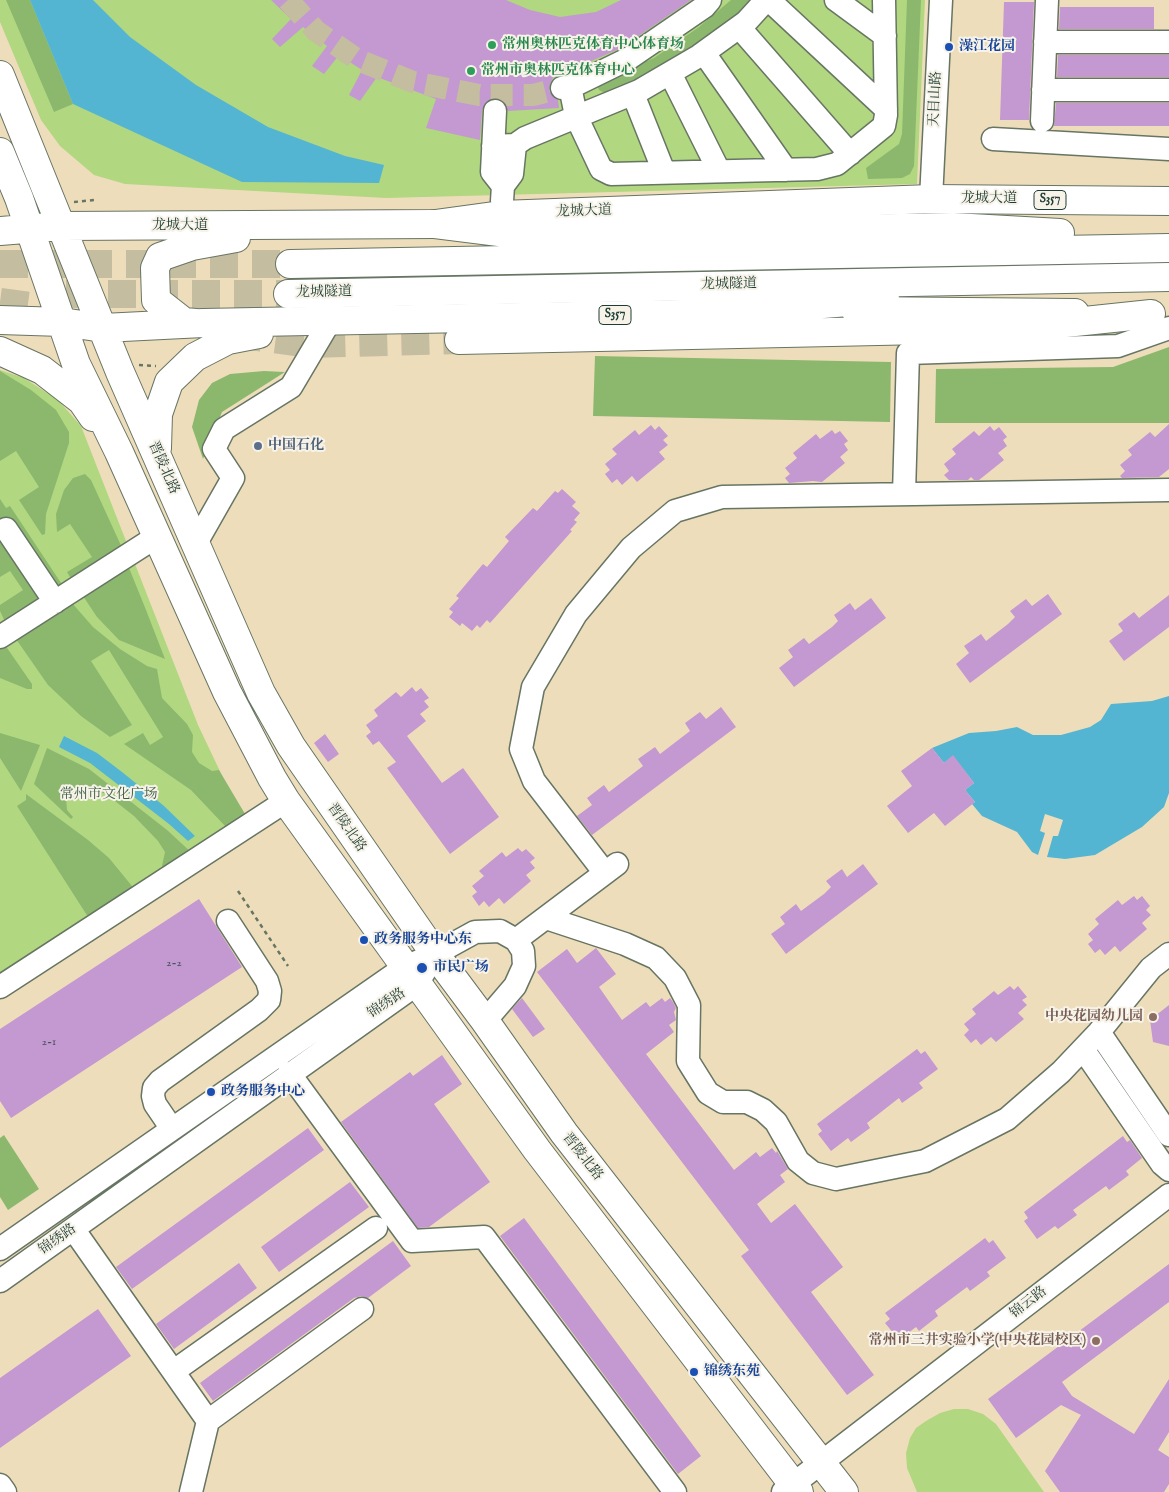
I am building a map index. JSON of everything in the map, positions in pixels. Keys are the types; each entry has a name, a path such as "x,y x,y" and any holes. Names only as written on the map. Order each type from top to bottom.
{"main road":[{"name":"晋陵北路","path":"0,75 103,328 157,454 261,693 291,746 435,954 564,1133 844,1492"},
{"path":"0,152 19,198 76,364 119,452 227,692 286,801 537,1150 792,1489"},
{"name":"龙城大道","path":"0,231 62,226 435,224 500,215 931,199 1169,201"},
{"path":"435,224 522,235 953,227 1169,240"},
{"path":"204,323 184,322 156,300 154,268 160,257 192,246 306,225"},
{"path":"290,264 1169,248"},
{"name":"龙城隧道","path":"288,294 1169,276"},
{"path":"712,313 896,298 1169,294"},
{"name":"S357","path":"0,320 62,322 103,328 204,323 894,310 1163,318"},
{"path":"459,340 1018,328 1163,318"},
{"path":"157,454 158,414 169,382 195,357 228,340 325,321"},
{"path":"0,351 42,370 82,401 119,452"}],"street":[{"path":"710,0 704,7 628,59 566,87 576,116 601,169 611,174 817,169 837,164 884,126 886,109 884,0"},
{"path":"504,146 633,94 704,52 739,27 767,0 886,109"},
{"path":"836,0 885,36"},
{"name":"天目山路","path":"931,199 941,0"},
{"path":"1042,120 1047,0"},
{"path":"739,27 850,154"},
{"path":"1045,42 1169,42"},
{"path":"704,52 786,170"},
{"path":"670,73 719,171"},
{"path":"1044,90 1169,90"},
{"path":"633,94 664,172"},
{"path":"495,111 504,146 492,172 503,186 500,215"},
{"path":"993,139 1169,149"},
{"path":"910,494 914,352 1118,346 1163,318"},
{"path":"196,543 233,478 214,449 224,429 291,387 325,321"},
{"path":"516,940 611,868 534,781 521,749 533,687 576,614 631,548 675,511 722,498 1169,490"},
{"path":"6,529 55,602"},
{"path":"0,637 156,537"},
{"path":"0,987 286,801"},
{"path":"546,918 625,944 656,958 675,978 689,1005 688,1061 708,1093 723,1102 747,1102 763,1110 776,1122 798,1161 812,1174 836,1179 925,1161 1007,1119 1061,1072 1099,1032 1151,968 1169,954"},
{"path":"172,1129 156,1104 153,1096 154,1088 160,1081 259,1010 269,1000 270,990 267,981 228,921"},
{"path":"435,954 475,932 500,931 516,940 523,951 524,966 515,986 485,1021"},
{"name":"锦绣路","path":"0,1281 290,1074 435,954"},
{"name":"锦绣路","path":"0,1249 172,1129 411,975"},
{"path":"1099,1032 1169,1135"},
{"path":"1083,1049 1162,1164 1169,1170"},
{"path":"290,1074 412,1241 484,1237 675,1492"},
{"name":"锦云路","path":"792,1489 822,1462 1169,1195"},
{"path":"174,1371 376,1228"},
{"path":"74,1230 208,1421"},
{"path":"191,1492 208,1421 362,1309"},
{"path":"0,1485 5,1492"}],"path":[{"path":"238,891 288,966"}],"green space":[{"name":"常州市奥林匹克体育中心","path":"0,0 925,0 917,184 386,198 125,184 94,175 60,146 41,120 0,22"},
{"path":"6,0 30,0 73,104 54,112"},
{"path":"731,0 758,0 726,29 642,79 605,93 599,90 597,85 603,80 654,58 699,27"},
{"path":"907,0 921,0 914,166 910,174 902,178 868,179 866,168 899,144 902,134"},
{"path":"1169,347 1169,423 935,423 936,369 1113,367"},
{"path":"595,356 891,362 890,422 593,416"},
{"name":"常州市文化广场","path":"0,370 24,378 58,400 81,426 198,725 227,786 256,831 0,996"},
{"path":"0,371 31,390 56,410 69,432 69,443 46,514 45,534 42,535 19,500 39,487 16,451 0,461"},
{"path":"264,371 285,372 222,412 203,459 192,427 199,400 212,383 230,374"},
{"path":"85,474 91,480 124,552 74,584 67,572 92,557 70,524 57,532 56,514 64,490 73,478"},
{"path":"0,499 6,508 10,506 65,589 60,593 0,532"},
{"path":"0,536 45,601 7,626 0,611 0,605 23,590 10,571 0,577"},
{"path":"129,568 165,659 119,640 97,617 83,596"},
{"path":"72,603 93,627 120,649 147,666 157,669 162,698 187,724 193,735 192,752 199,763 212,771 219,770 245,814 226,827 191,790 124,744 143,733 150,745 163,737 109,650 91,661 132,725 110,737 81,716 48,685 16,639"},
{"path":"5,645 32,684 32,689 27,689 0,678 0,648"},
{"path":"0,733 40,745 21,791 0,758"},
{"path":"47,748 89,769 167,830 193,854 166,871 162,866 165,852 158,841 134,816 106,794 85,786 73,789 66,798 67,810 73,817 71,819 34,784"},
{"path":"26,794 109,858 136,891 90,920 17,806 26,800"},
{"path":"4,1135 39,1189 8,1210 0,1197 0,1138"},
{"path":"954,1409 968,1409 983,1414 996,1424 1044,1492 917,1492 907,1468 906,1453 910,1438 916,1428 926,1421 940,1413"}],"water":[{"path":"30,0 93,0 130,37 196,85 268,127 345,156 384,165 379,183 242,182 73,104"},
{"path":"1169,696 1169,793 1164,807 1142,827 1095,855 1065,859 1047,857 1053,836 1058,836 1063,820 1045,814 1040,831 1045,833 1038,855 1032,852 1017,832 982,816 972,804 975,802 965,790 974,783 953,756 944,763 932,748 969,733 1017,727 1033,735 1061,735 1090,727 1101,720 1111,704 1152,701"},
{"path":"64,736 97,753 122,772 164,806 195,836 188,841 90,763 59,747"}],"building":[{"name":"常州奥林匹克体育中心体育场","path":"271,0 506,0 530,10 560,17 596,12 621,0 691,0 621,48 553,78 549,91 558,100 559,108 508,111 502,100 495,98 489,100 482,110 480,140 426,128 436,99 377,77 360,101 349,95 362,70 339,55 324,74 312,66 327,46 303,27 280,47 272,39 291,19"},
{"path":"1004,2 1034,2 1029,120 1000,120"},
{"path":"1060,7 1154,7 1154,29 1059,29"},
{"path":"1058,55 1169,55 1169,77 1057,77"},
{"path":"1056,103 1169,103 1169,126 1054,126"},
{"path":"1169,424 1169,469 1159,477 1122,478 1120,476 1125,471 1120,465 1132,455 1128,450 1150,432 1155,437"},
{"path":"651,425 655,430 659,426 668,436 663,440 668,445 659,452 665,459 637,482 632,476 622,485 617,479 612,483 605,474 610,470 605,464 617,454 612,449 635,430 639,435"},
{"path":"990,426 994,431 999,427 1007,437 1003,440 1007,446 998,453 1004,460 979,480 974,480 971,477 968,480 949,480 944,475 949,471 944,464 956,454 952,449 974,431 979,436"},
{"path":"832,430 835,434 840,431 848,441 844,444 848,450 840,457 845,463 822,482 789,483 785,478 790,474 785,468 797,458 793,453 816,434 820,439"},
{"path":"562,489 576,502 572,506 580,513 574,520 577,522 570,530 572,531 490,623 487,620 480,628 477,625 472,631 462,623 460,626 449,617 453,612 449,609 459,598 456,596 483,564 487,567 509,541 505,537 533,508 537,511 555,491 558,493"},
{"path":"1048,594 1062,614 970,683 956,664 969,653 964,646 981,634 986,641 1015,617 1010,611 1026,599 1032,606"},
{"path":"1169,595 1169,627 1124,661 1109,641 1123,631 1118,624 1134,612 1139,618"},
{"path":"871,598 886,618 794,687 779,668 793,657 788,650 804,638 809,644 832,627 838,621 834,615 850,603 855,610"},
{"path":"412,687 416,692 421,688 429,698 424,701 429,707 420,714 426,721 407,736 442,783 463,768 499,817 450,854 387,768 396,762 379,741 373,745 366,736 371,732 366,725 378,716 374,710 396,692 401,697"},
{"path":"721,707 736,727 592,835 577,816 592,805 587,798 604,785 609,792 643,766 638,759 655,747 660,754 690,731 685,723 700,712 706,719"},
{"path":"325,734 339,754 328,762 314,743"},
{"path":"932,748 944,763 953,755 974,783 965,790 975,802 945,826 934,813 908,833 887,806 912,786 901,771"},
{"path":"518,848 522,852 526,849 535,858 530,862 535,868 526,875 531,881 504,904 499,898 489,907 484,901 479,906 472,896 477,892 472,886 484,876 479,871 502,852 506,857"},
{"path":"863,864 878,884 786,954 771,934 785,924 780,917 796,904 801,911 824,894 831,887 826,881 842,869 847,877"},
{"path":"1134,896 1137,900 1142,896 1150,906 1146,910 1151,915 1142,923 1147,929 1120,952 1115,946 1105,955 1100,949 1095,953 1088,944 1093,940 1088,934 1099,924 1095,919 1118,900 1122,905"},
{"path":"199,899 242,967 11,1118 0,1101 0,1029"},
{"path":"596,948 616,974 599,987 622,1020 646,1002 650,1007 662,998 665,1002 670,998 673,1002 676,1008 674,1012 676,1020 669,1025 674,1032 646,1054 734,1170 756,1152 760,1157 772,1148 776,1153 777,1151 788,1169 780,1175 785,1182 757,1204 771,1223 795,1204 843,1267 811,1292 874,1375 847,1395 741,1256 749,1250 537,972 567,949 577,963"},
{"path":"1010,986 1014,990 1018,986 1027,997 1022,1000 1027,1005 1018,1013 1024,1019 996,1042 991,1037 981,1045 976,1039 971,1043 964,1035 969,1030 964,1024 976,1014 972,1009 994,991 998,995"},
{"path":"522,998 545,1029 533,1037 512,1009"},
{"path":"1169,1005 1169,1046 1153,1042 1150,1020"},
{"path":"917,1049 921,1054 925,1051 938,1069 919,1083 923,1088 902,1103 899,1098 867,1123 870,1128 851,1142 848,1138 831,1151 818,1134 822,1131 817,1124"},
{"path":"442,1055 462,1084 434,1104 490,1182 429,1227 418,1228 341,1122 410,1072 413,1076"},
{"path":"308,1128 324,1150 132,1289 116,1267"},
{"path":"1123,1136 1127,1142 1130,1140 1142,1158 1126,1171 1129,1175 1109,1190 1106,1186 1073,1210 1077,1215 1058,1229 1055,1226 1037,1239 1024,1221 1028,1218 1024,1212"},
{"path":"350,1182 369,1207 279,1272 261,1247"},
{"path":"524,1218 701,1456 678,1474 500,1236"},
{"path":"985,1238 989,1243 993,1240 1006,1258 987,1272 990,1276 970,1291 967,1287 935,1311 938,1316 919,1331 916,1327 899,1340 885,1323 890,1319 885,1313"},
{"path":"393,1241 411,1266 368,1298 361,1296 354,1298 213,1401 200,1383"},
{"path":"239,1263 257,1288 174,1349 156,1324"},
{"path":"1169,1264 1169,1302 1062,1382 1072,1396 1134,1434 1169,1379 1169,1432 1158,1450 1169,1457 1169,1484 1164,1492 1060,1492 1045,1471 1081,1415 1061,1405 1016,1438 988,1399"},
{"path":"98,1309 131,1356 0,1448 0,1378"}],"tunnel":[{"path":"288,0 316,31 358,60 413,82 479,95 533,95 562,88"},
{"path":"0,264 290,264"},
{"path":"66,294 288,294"},
{"path":"0,302 75,312"},
{"path":"234,334 310,344 459,340"}],"place":[{"name":"常州奥林匹克体育中心体育场","path":"492,45"},
{"name":"澡江花园","path":"949,47"},
{"name":"常州市奥林匹克体育中心","path":"471,71"},
{"name":"中国石化","path":"258,446"},
{"name":"政务服务中心东","path":"364,940"},
{"name":"市民广场","path":"422,968"},
{"name":"中央花园幼儿园","path":"1153,1017"},
{"name":"政务服务中心","path":"211,1092"},
{"name":"常州市三井实验小学(中央花园校区)","path":"1096,1341"},
{"name":"锦绣东苑","path":"694,1372"}]}
